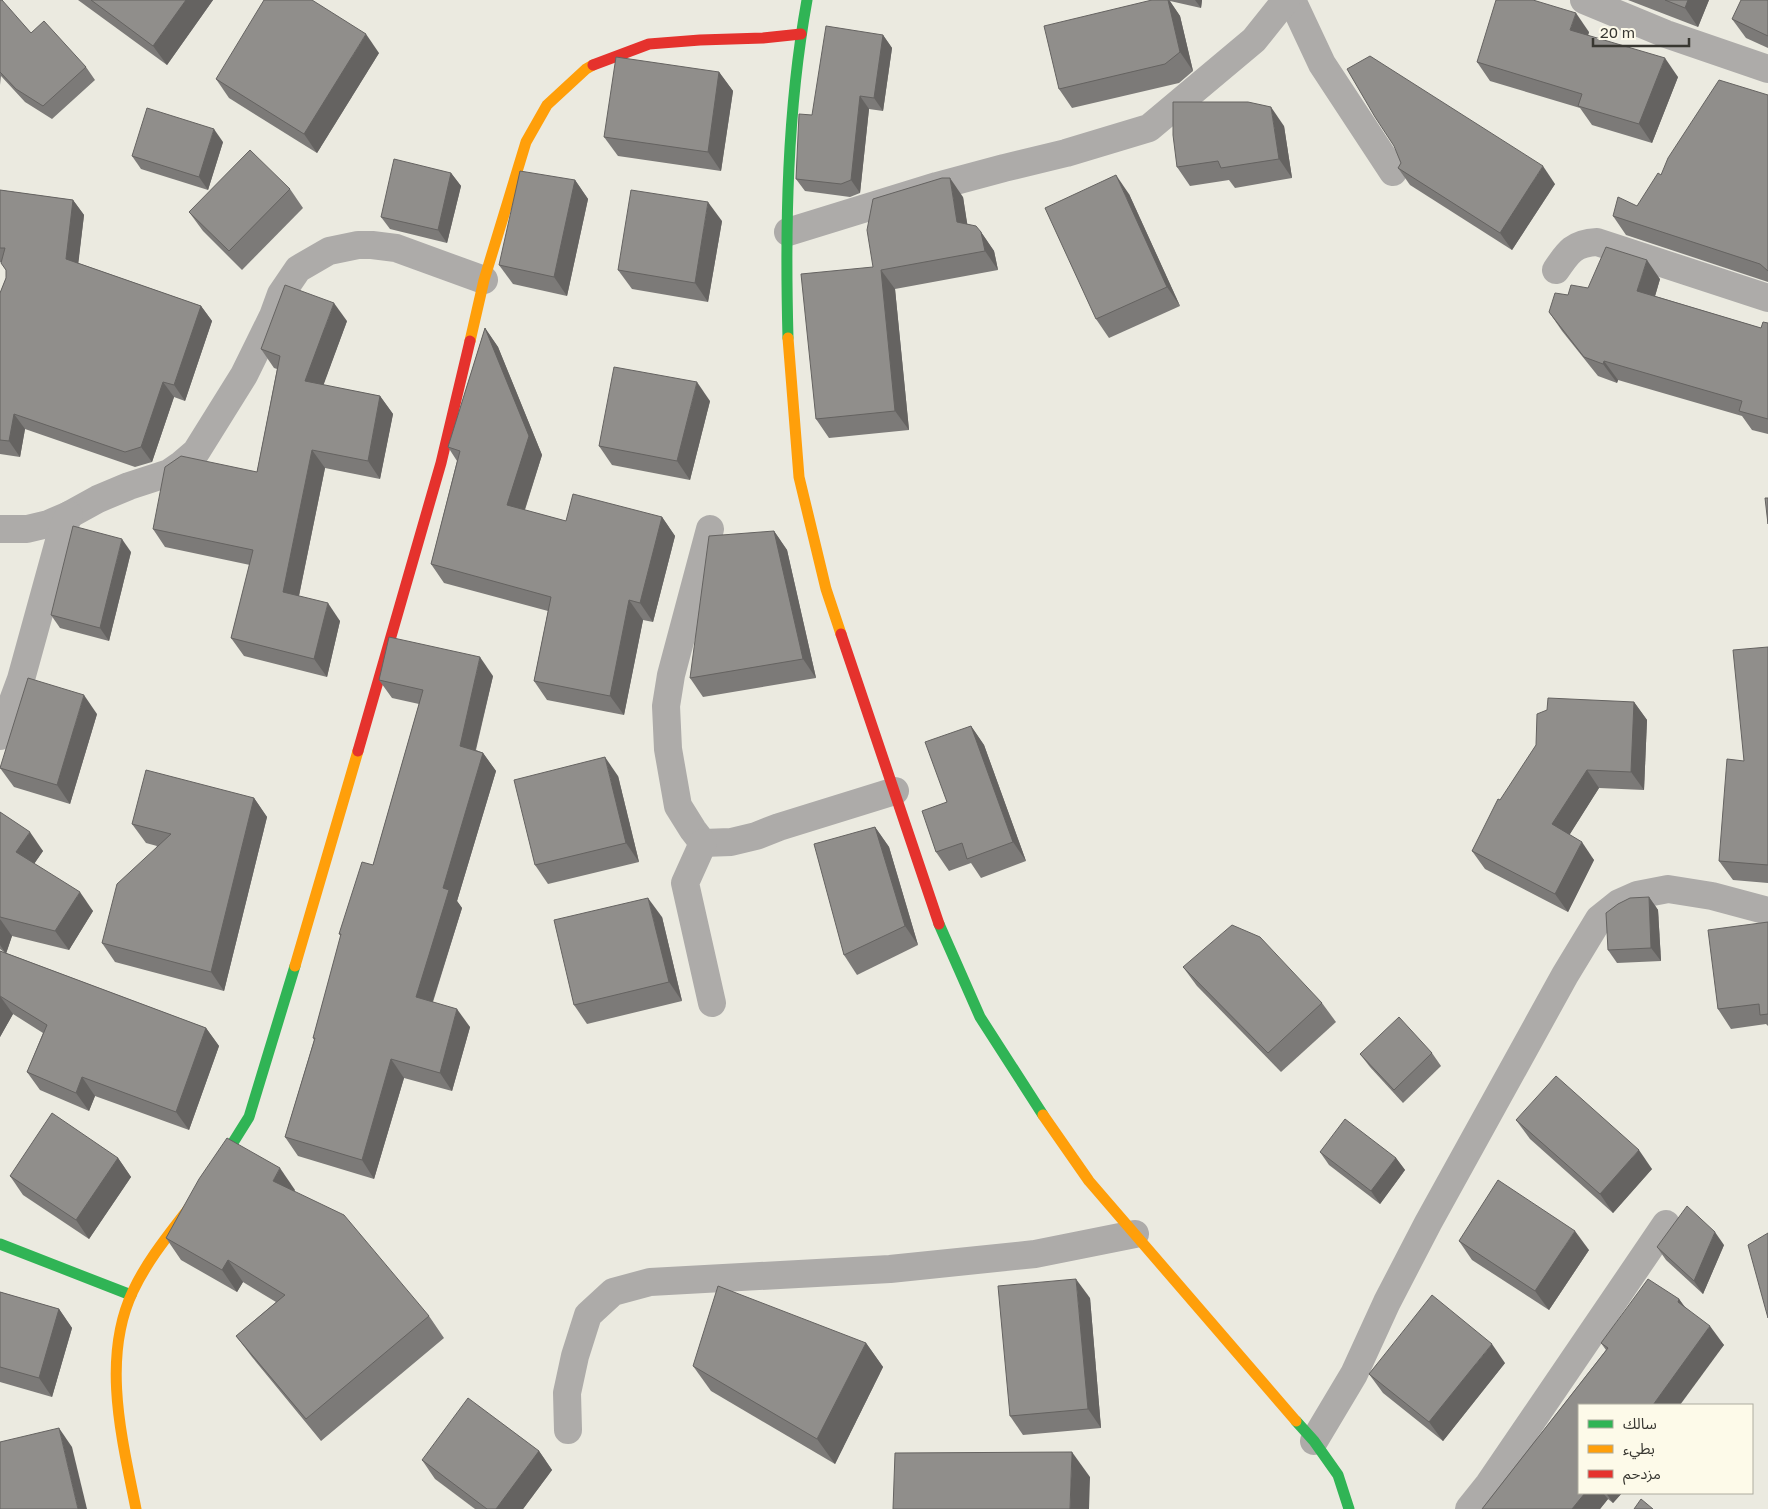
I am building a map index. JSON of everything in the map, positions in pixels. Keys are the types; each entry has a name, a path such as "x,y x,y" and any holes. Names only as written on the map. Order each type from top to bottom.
{"street":[{"path":"807,0 792,117 786,271 788,347 799,477 826,589 942,932 980,1017 1032,1100 1089,1182 1314,1441 1338,1475 1349,1509"},
{"path":"788,232 937,186 1066,153 1149,128 1254,40 1286,0"},
{"path":"1292,0 1322,64 1393,172"},
{"path":"1584,0 1666,34 1768,69"},
{"path":"206,1186 249,1117 265,1066 374,697 440,463 484,280 526,142 547,105 586,69 605,60 649,44 802,34"},
{"path":"1556,270 1569,251 1583,243 1597,242 1768,298"},
{"path":"0,529 27,529 48,524 129,486 169,474 196,452 244,375 273,316 281,294 298,270 329,251 358,245 396,248 484,280"},
{"path":"0,736 21,679 61,534 69,515"},
{"path":"703,843 678,806 668,749 666,706 671,675 710,529"},
{"path":"703,843 731,842 756,836 779,827 895,792"},
{"path":"703,843 685,883 712,1004"},
{"path":"1314,1441 1354,1374 1387,1302 1428,1223 1565,975 1600,919 1619,903 1637,895 1668,889 1712,896 1768,911"},
{"path":"136,1509 123,1444 116,1373 117,1350 121,1328 131,1295 158,1249 194,1202"},
{"path":"1469,1509 1489,1484 1666,1224"},
{"path":"568,1430 567,1393 575,1356 588,1315 613,1292 650,1282 890,1269 1035,1254 1135,1234"},
{"path":"0,1244 131,1295"}],"building":[{"path":"0,0 31,33 44,21 86,67 43,106 16,89 0,72"},
{"path":"91,0 186,0 153,46"},
{"path":"264,0 312,0 366,34 304,134 216,79"},
{"path":"1152,0 1168,0 1180,52 1165,64 1059,89 1044,26"},
{"path":"1496,0 1533,0 1576,13 1570,30 1665,58 1639,124 1578,106 1582,94 1477,62"},
{"path":"1665,0 1688,0 1685,8"},
{"path":"1741,0 1768,0 1768,36 1732,19"},
{"path":"826,26 883,35 874,98 860,96 851,180 841,184 796,179 799,114 812,115"},
{"path":"1370,56 1543,166 1500,233 1398,168 1401,163 1394,146 1347,69"},
{"path":"616,57 719,72 708,152 604,137"},
{"path":"1719,80 1768,95 1768,271 1760,264 1613,216 1618,197 1637,206 1658,173 1661,175 1668,158"},
{"path":"1173,102 1248,102 1271,107 1279,159 1221,168 1218,161 1177,167 1173,135"},
{"path":"147,108 214,129 199,177 132,156"},
{"path":"250,150 290,189 229,251 189,212"},
{"path":"394,159 451,173 438,230 381,217"},
{"path":"520,171 575,180 554,277 499,265"},
{"path":"1116,175 1167,287 1096,319 1045,208"},
{"path":"942,178 950,178 957,222 976,226 981,232 985,251 881,270 895,411 816,419 801,274 873,267 867,230 873,199"},
{"path":"0,190 73,200 66,259 201,306 174,385 163,382 141,447 125,452 14,414 9,441 0,440 0,293 6,278 6,270 1,263 5,248 0,248"},
{"path":"631,190 708,202 695,283 618,270"},
{"path":"1606,247 1647,260 1637,291 1761,328 1763,322 1768,323 1768,419 1739,411 1742,401 1604,361 1603,364 1584,357 1549,312 1555,293 1568,295 1571,285 1588,288"},
{"path":"285,285 334,303 305,381 380,396 368,461 312,450 283,592 328,603 314,659 231,638 253,550 153,529 165,467 181,456 257,472 280,356 261,349"},
{"path":"485,328 529,436 507,505 566,521 573,494 662,517 640,603 629,600 610,696 534,681 551,597 431,564 460,451 448,447"},
{"path":"614,367 697,382 677,461 599,446"},
{"path":"1765,498 1768,498 1768,524"},
{"path":"73,526 122,539 100,628 51,615"},
{"path":"774,531 803,659 690,678 709,536"},
{"path":"389,637 480,657 460,746 483,753 443,888 449,890 416,997 457,1009 440,1073 391,1059 362,1160 285,1137 315,1038 313,1038 341,934 339,934 362,862 373,865 423,690 379,680"},
{"path":"1768,647 1768,865 1719,861 1727,759 1744,761 1733,650"},
{"path":"28,678 84,695 57,785 0,768"},
{"path":"1548,698 1634,702 1631,772 1587,770 1552,824 1582,842 1555,894 1472,851 1498,799 1500,800 1536,745 1537,714 1547,710"},
{"path":"971,726 1013,842 967,859 962,843 936,852 922,811 947,802 925,742"},
{"path":"605,757 626,843 535,865 514,780"},
{"path":"146,770 254,798 211,972 102,943 117,884 171,834 132,824"},
{"path":"0,812 30,832 16,852 80,892 55,931 0,917"},
{"path":"875,827 905,926 844,955 814,844"},
{"path":"1649,897 1651,948 1608,950 1606,913 1630,898"},
{"path":"648,898 669,982 574,1005 554,920"},
{"path":"1768,922 1768,1014 1760,1015 1759,1004 1718,1009 1708,930"},
{"path":"1232,925 1260,937 1322,1003 1268,1053 1183,967"},
{"path":"0,951 206,1028 176,1112 82,1077 76,1093 27,1072 47,1025 0,996"},
{"path":"1399,1017 1432,1053 1394,1090 1360,1054"},
{"path":"1556,1076 1639,1150 1600,1194 1516,1120"},
{"path":"52,1113 118,1158 76,1220 10,1176"},
{"path":"1345,1119 1396,1158 1371,1191 1320,1152"},
{"path":"227,1138 280,1168 273,1181 344,1215 429,1316 306,1419 236,1336 285,1295 228,1260 222,1270 166,1238 199,1179"},
{"path":"1498,1180 1575,1231 1535,1291 1459,1241"},
{"path":"1687,1206 1715,1232 1694,1281 1657,1247"},
{"path":"1768,1233 1768,1318 1748,1245"},
{"path":"1076,1279 1088,1409 1010,1416 998,1286"},
{"path":"1648,1279 1679,1299 1678,1302 1710,1326 1654,1404 1578,1404 1578,1494 1584,1494 1572,1509 1482,1509 1608,1348 1601,1343"},
{"path":"718,1286 866,1343 817,1439 693,1366"},
{"path":"0,1292 59,1309 39,1378 0,1367"},
{"path":"1432,1295 1492,1344 1429,1422 1369,1374"},
{"path":"468,1398 539,1451 496,1509 487,1509 422,1460"},
{"path":"59,1428 78,1509 0,1509 0,1442"},
{"path":"1072,1452 1070,1509 893,1509 895,1453"},
{"path":"1641,1499 1653,1509 1634,1509"}],"traffic: fast":[{"path":"788,338 787,211 791,126 800,42 807,0"},
{"path":"939,924 980,1017 1043,1115"},
{"path":"214,1173 249,1117 295,966"},
{"path":"0,1244 131,1295"},
{"path":"1296,1421 1314,1441 1338,1475 1349,1509"}],"traffic: slow":[{"path":"470,341 484,280 526,142 547,105 586,69 593,65"},
{"path":"788,338 799,477 826,589 841,634"},
{"path":"295,966 358,751"},
{"path":"1043,1115 1089,1181 1296,1421"},
{"path":"136,1509 120,1427 116,1371 118,1343 123,1317 133,1291 159,1248 189,1208"}],"traffic: jam":[{"path":"593,65 649,44 801,34"},
{"path":"358,751 441,463 470,341"},
{"path":"841,634 939,924"}]}
